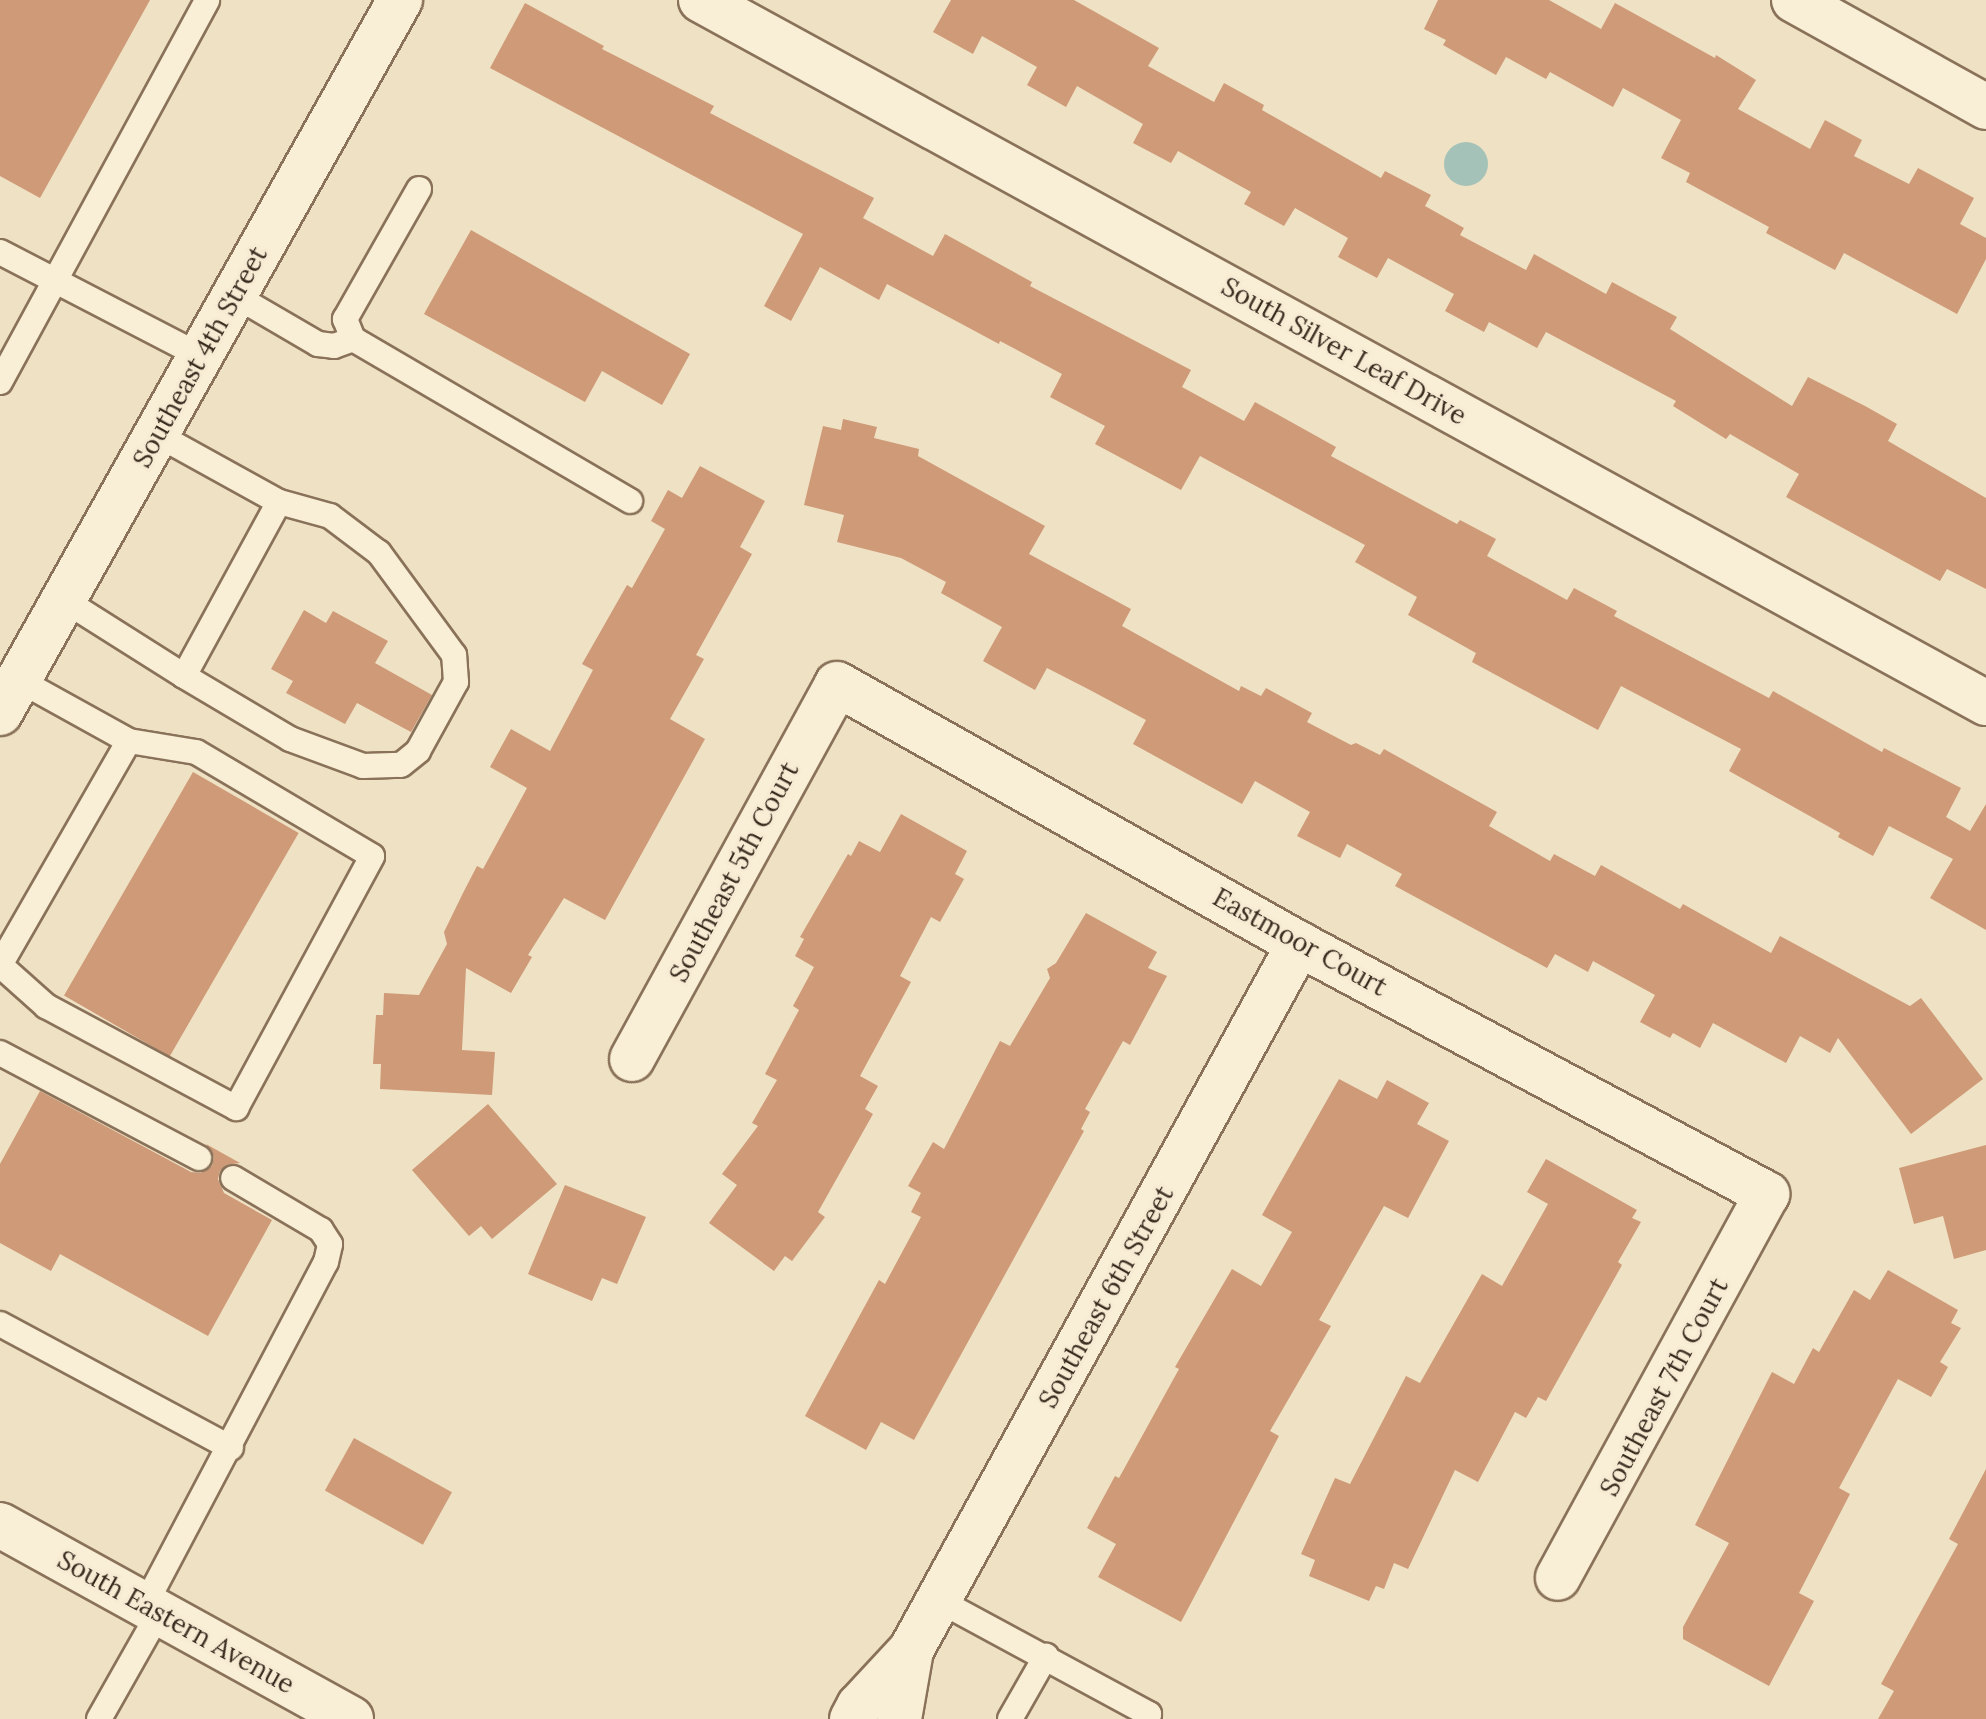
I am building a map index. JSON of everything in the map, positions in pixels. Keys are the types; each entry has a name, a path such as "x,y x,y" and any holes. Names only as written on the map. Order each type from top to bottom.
{"street":[{"name":"Southeast 4th Street","path":"9,697 400,0"},
{"name":"South Silver Leaf Drive","path":"701,0 1986,703"},
{"path":"1794,0 1986,107"},
{"name":"Eastmoor Court","path":"837,684 1299,944 1767,1194"},
{"name":"Southeast 5th Court","path":"632,1059 837,684"},
{"name":"Southeast 6th Street","path":"852,1719 859,1706 911,1650 1299,944"},
{"name":"Southeast 7th Court","path":"1558,1578 1767,1194"},
{"name":"South Eastern Avenue","path":"4,1537 152,1609 351,1719"},
{"name":"Southeast 6th Street","path":"899,1719 911,1650"}],"lane":[{"path":"0,382 207,0"},
{"path":"419,189 345,319 353,339 630,501"},
{"path":"0,252 201,356"},
{"path":"234,295 318,344 334,346 353,339"},
{"path":"64,600 290,739 363,766 401,765 418,751 456,682 454,655 379,553 330,516 279,502 156,434"},
{"path":"184,676 279,502"},
{"path":"9,697 129,741 196,752 372,856 236,1108 46,1006 0,965 129,741"},
{"path":"0,1053 199,1158"},
{"path":"99,1719 326,1262 330,1244 321,1230 233,1178"},
{"path":"0,1324 231,1448"},
{"path":"938,1600 1149,1714 1146,1719"},
{"path":"1010,1719 1046,1656"}],"water":[{"path":"1466,142 1481,149 1488,164 1481,179 1466,186 1451,179 1444,164 1451,149"}],"building":[{"path":"0,0 150,0 40,198 0,176"},
{"path":"951,0 1074,0 1159,48 1148,66 1214,102 1224,83 1264,105 1262,110 1381,178 1385,171 1431,195 1425,206 1464,228 1460,235 1526,270 1534,254 1606,294 1612,282 1677,317 1670,329 1792,406 1808,377 1897,424 1888,441 1986,498 1986,589 1947,569 1940,581 1786,497 1799,474 1730,434 1726,439 1673,406 1676,401 1546,332 1537,348 1489,322 1484,332 1445,311 1454,294 1388,258 1377,278 1338,257 1348,238 1295,208 1284,226 1244,204 1251,192 1178,151 1171,163 1133,143 1143,124 1077,86 1066,107 1027,85 1037,67 982,36 973,54 933,32"},
{"path":"1438,0 1549,0 1601,29 1615,3 1715,58 1716,55 1756,80 1738,109 1810,149 1825,120 1862,140 1854,156 1909,184 1918,168 1974,198 1960,224 1986,238 1986,259 1957,314 1844,253 1835,270 1766,233 1769,227 1686,182 1690,173 1661,158 1681,120 1623,88 1613,107 1550,72 1546,79 1506,57 1496,75 1443,45 1446,40 1424,29"},
{"path":"525,3 604,46 602,49 714,106 710,113 874,198 863,218 933,256 945,234 1032,282 1030,286 1191,370 1182,387 1244,421 1255,402 1336,447 1331,456 1457,524 1460,520 1496,539 1487,556 1567,600 1574,588 1617,611 1614,616 1769,698 1773,691 1882,752 1884,748 1961,788 1946,817 1970,831 1986,804 1986,930 1930,898 1953,859 1889,826 1873,856 1838,837 1840,833 1729,771 1741,749 1621,686 1598,730 1472,662 1476,653 1408,615 1417,597 1355,562 1365,545 1200,456 1181,490 1095,444 1105,426 1050,397 1062,374 1000,341 999,344 887,284 879,300 820,267 791,321 764,306 803,234 490,68"},
{"path":"471,230 690,354 662,405 602,371 585,402 424,314"},
{"path":"843,419 877,427 874,438 919,449 918,456 1045,526 1029,554 1131,609 1122,626 1239,691 1241,686 1261,696 1266,688 1312,713 1307,722 1351,745 1356,743 1380,755 1384,749 1497,812 1489,826 1550,861 1554,854 1595,876 1601,865 1680,909 1683,904 1771,953 1780,936 1910,1006 1921,998 1983,1079 1911,1134 1838,1038 1830,1053 1800,1036 1786,1063 1713,1023 1700,1048 1673,1033 1670,1038 1640,1022 1655,995 1593,961 1588,972 1555,954 1547,968 1395,886 1402,874 1347,844 1340,858 1297,836 1310,812 1255,781 1242,804 1133,744 1146,720 1047,668 1035,690 983,661 1002,627 941,593 946,582 901,558 837,542 844,515 804,505 823,426 841,430"},
{"path":"700,466 765,501 740,547 752,554 696,655 704,659 670,719 705,739 605,920 564,898 528,955 532,957 511,993 466,968 462,1050 495,1052 492,1095 380,1089 381,1064 373,1064 376,1015 383,1015 384,993 419,995 447,944 444,932 477,866 483,869 527,788 490,767 511,729 550,751 593,670 582,664 627,585 632,588 665,529 651,521 668,490 682,498"},
{"path":"304,610 326,623 333,611 388,641 375,663 432,695 411,732 357,703 345,724 286,693 293,681 271,669"},
{"path":"193,772 299,833 170,1056 64,995"},
{"path":"901,814 967,851 955,874 964,879 940,922 931,917 900,976 911,982 860,1076 878,1086 865,1109 873,1114 818,1212 825,1217 792,1261 785,1256 774,1271 709,1223 737,1185 722,1174 758,1126 752,1123 777,1080 765,1074 799,1010 793,1006 814,967 795,956 804,939 800,937 848,854 851,856 859,841 880,852"},
{"path":"1086,913 1157,952 1148,968 1167,976 1130,1045 1123,1041 1085,1109 1090,1112 1081,1129 1084,1131 914,1440 881,1422 866,1450 805,1416 879,1280 885,1284 921,1217 911,1212 921,1193 908,1186 933,1142 944,1149 1000,1041 1010,1046 1050,978 1047,969 1056,963"},
{"path":"1339,1079 1377,1099 1387,1080 1429,1103 1417,1124 1449,1141 1408,1218 1384,1206 1319,1320 1331,1326 1270,1431 1279,1436 1181,1622 1098,1577 1116,1544 1087,1528 1115,1476 1119,1478 1179,1369 1175,1367 1232,1269 1261,1286 1292,1232 1262,1215"},
{"path":"40,1091 191,1172 200,1173 212,1166 214,1157 206,1144 240,1163 226,1165 220,1171 218,1179 224,1193 272,1220 208,1336 60,1254 51,1271 0,1243 0,1164"},
{"path":"488,1104 557,1184 492,1239 481,1226 469,1236 412,1170"},
{"path":"1986,1145 1986,1250 1954,1259 1943,1216 1914,1224 1899,1168"},
{"path":"1546,1159 1637,1210 1632,1218 1641,1222 1618,1262 1622,1265 1546,1401 1538,1397 1526,1418 1515,1412 1478,1482 1455,1470 1408,1569 1394,1563 1384,1589 1376,1586 1369,1601 1309,1576 1315,1560 1301,1554 1335,1478 1350,1484 1406,1376 1420,1383 1482,1274 1502,1286 1548,1204 1527,1192"},
{"path":"565,1185 646,1217 617,1284 602,1278 592,1301 528,1274"},
{"path":"1888,1270 1958,1310 1951,1323 1961,1328 1940,1362 1948,1367 1931,1397 1898,1379 1839,1488 1850,1494 1799,1593 1814,1601 1769,1686 1683,1639 1683,1627 1729,1543 1695,1525 1772,1372 1794,1384 1813,1348 1819,1352 1854,1290 1870,1300"},
{"path":"354,1438 452,1492 423,1545 325,1490"},
{"path":"1986,1469 1986,1719 1878,1719 1894,1691 1881,1684 1958,1544 1949,1539"}]}
